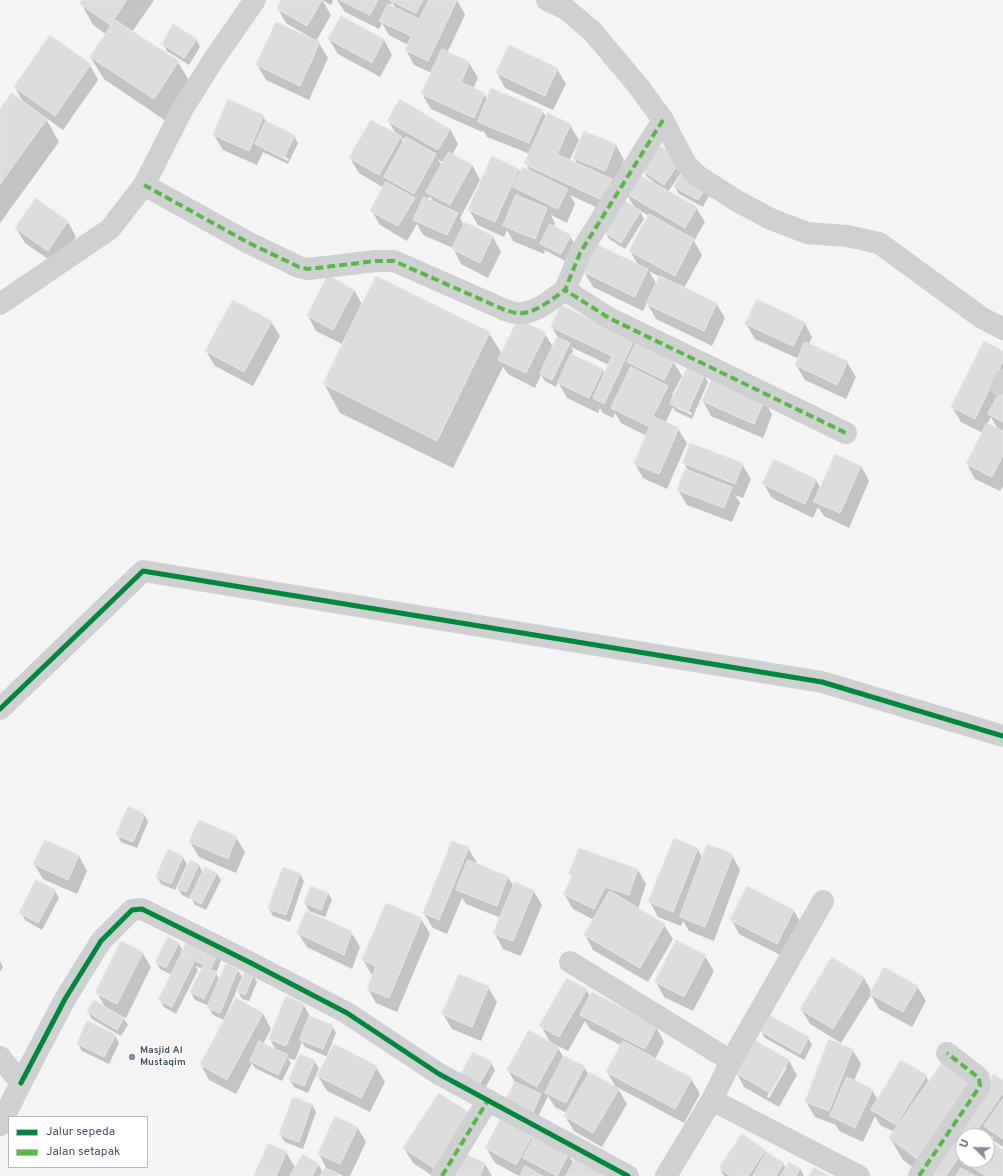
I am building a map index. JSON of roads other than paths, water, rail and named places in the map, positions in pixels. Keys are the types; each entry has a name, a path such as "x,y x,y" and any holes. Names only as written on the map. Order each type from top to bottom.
{"street":[{"path":"0,304 110,229 144,185 182,110 214,59 255,0"},
{"path":"547,0 566,9 592,32 639,86 663,120 686,164 698,176 737,201 771,219 807,233 847,236 878,243 982,318 1003,329"},
{"path":"144,185 249,243 304,268 314,269 376,261 394,261 505,310 517,313 529,312 548,302 565,290 580,253 663,120"},
{"path":"565,290 609,318 846,433"},
{"path":"0,709 143,571 822,682 1003,736"},
{"path":"666,1176 712,1100 731,1061 823,900"},
{"path":"0,1125 65,999 101,941 132,910 142,909 347,1013 439,1074 628,1176"},
{"path":"570,962 731,1061"},
{"path":"919,1176 980,1086 979,1078 947,1053"},
{"path":"0,1057 21,1083"},
{"path":"442,1176 488,1100"},
{"path":"712,1100 859,1176"}],"place":[{"name":"Masjid Al Mustaqim","path":"132,1057"}]}
